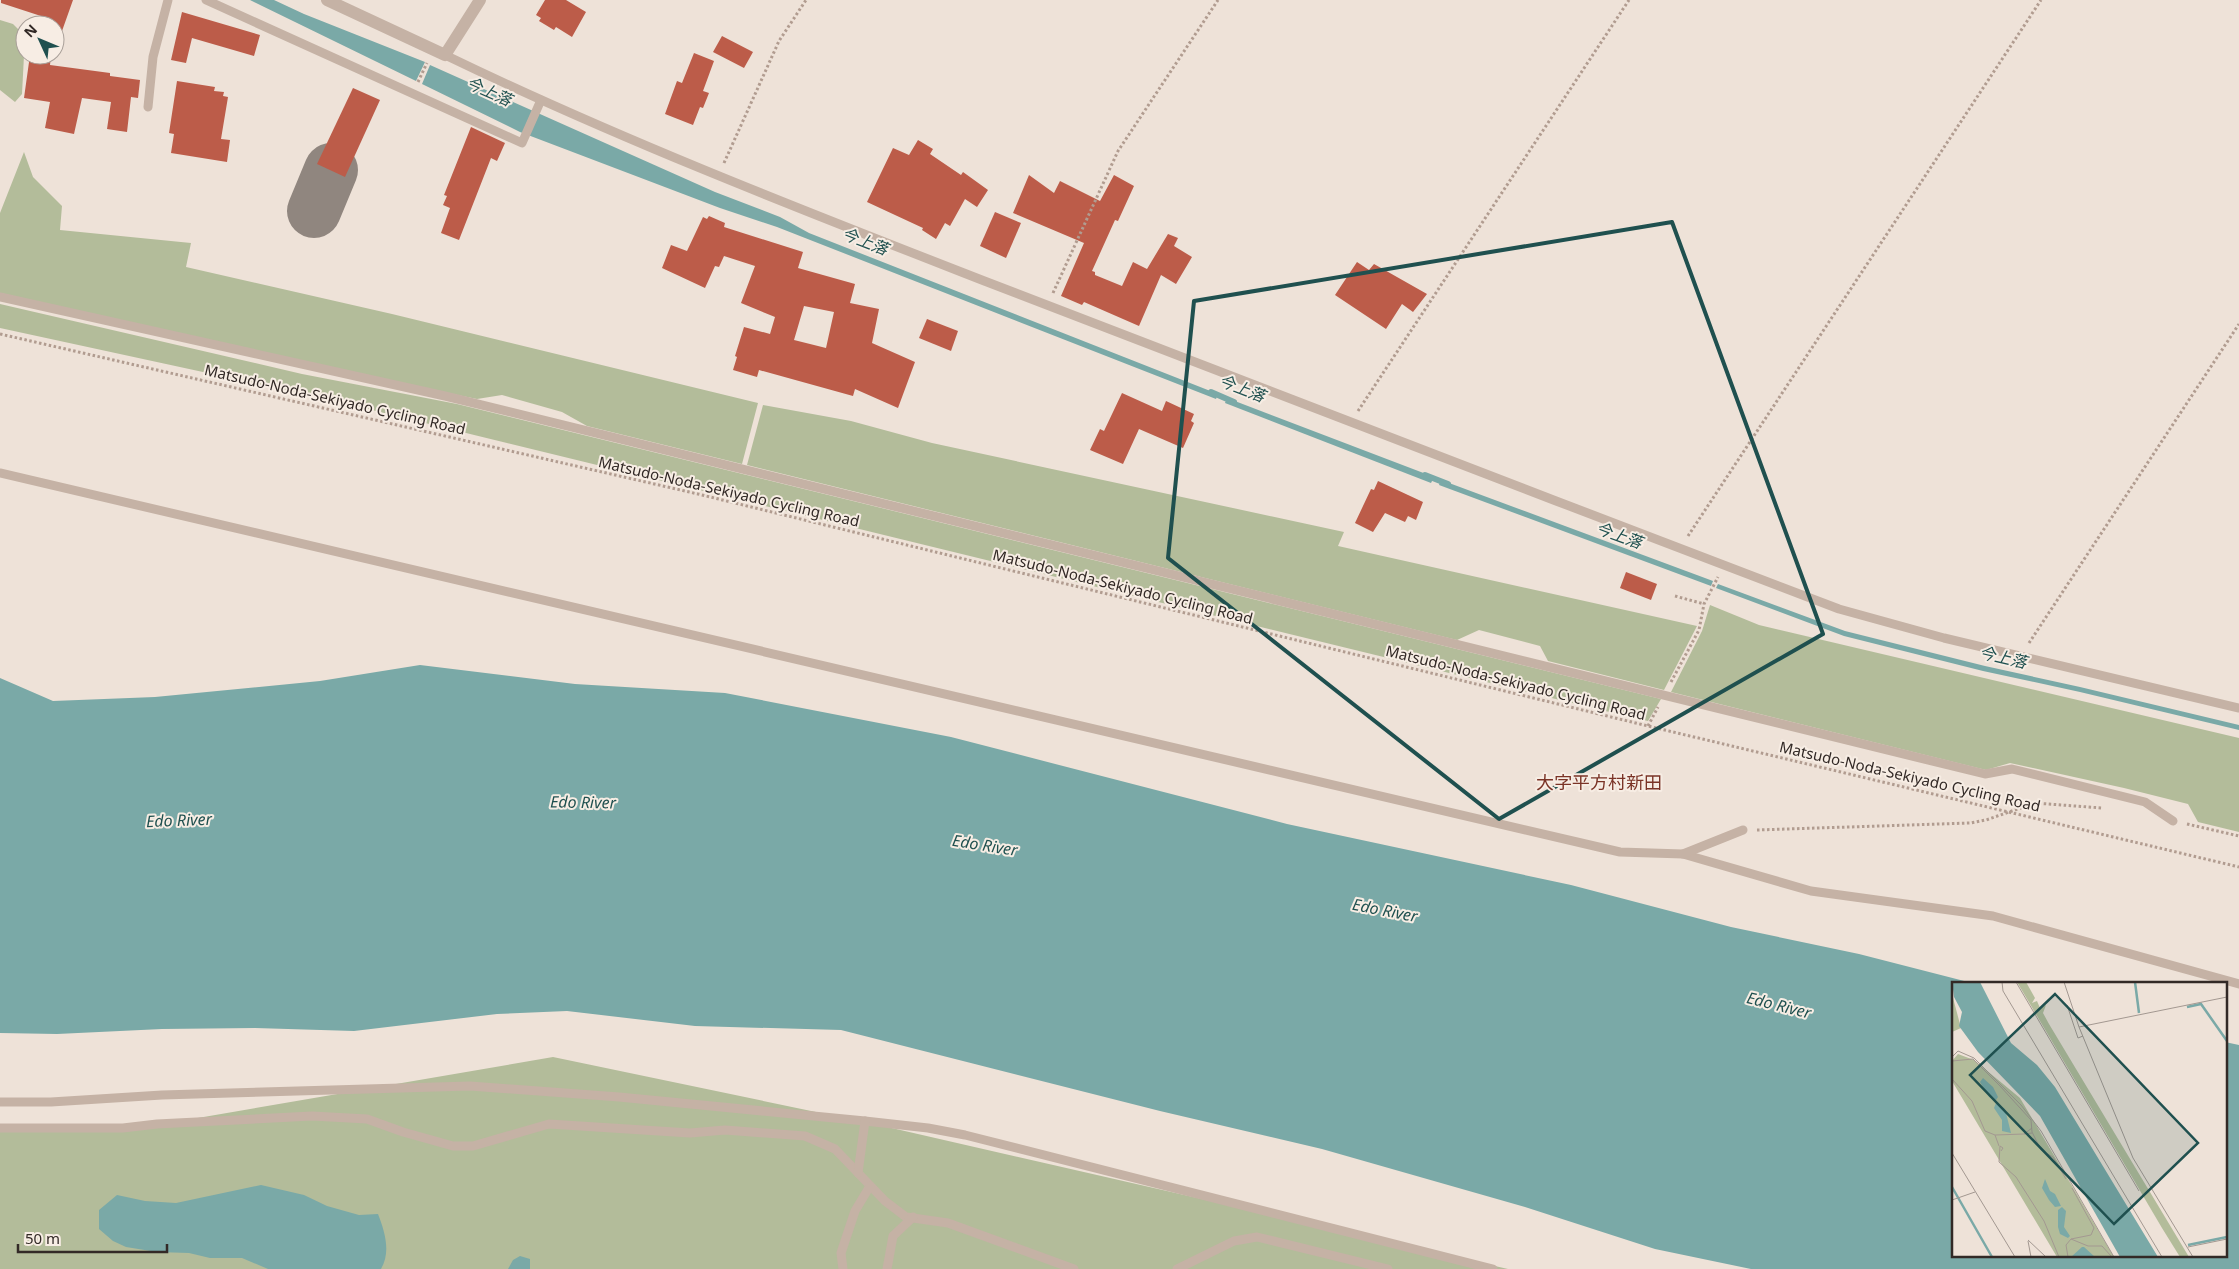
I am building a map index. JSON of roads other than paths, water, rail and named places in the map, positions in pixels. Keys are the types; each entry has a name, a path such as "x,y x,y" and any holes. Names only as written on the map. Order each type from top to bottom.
{"street":[{"path":"326,0 444,55 480,0"}],"lane":[{"path":"148,107 153,56 168,0"},
{"path":"206,0 522,143 539,102"},
{"path":"444,55 539,102 1047,306 1873,620 2239,708"},
{"path":"0,297 455,398 1985,774 2012,768 2145,802 2173,821"},
{"path":"0,474 1620,852 1683,854 1811,891 1993,916 2239,984"},
{"path":"1683,854 1744,830"},
{"path":"0,1102 51,1102 172,1094 470,1086 610,1096 928,1128 965,1135 1493,1269"},
{"path":"0,1128 123,1128 157,1124 312,1116 367,1119 403,1132 453,1146 472,1146 549,1124 690,1133 725,1130 805,1136 835,1149 885,1201 906,1217 948,1223 1074,1269"},
{"path":"858,1173 865,1121"},
{"path":"843,1269 841,1253 855,1211 870,1186"},
{"path":"887,1269 893,1236 913,1217"},
{"path":"1177,1269 1234,1241 1257,1237 1388,1269"}],"water":[{"path":"250,0 274,0 304,14 425,62 416,81"},
{"path":"430,65 715,192 780,217 809,233 1218,394 1216,399 777,227 720,208 520,132 422,84"},
{"path":"1227,398 1434,477 1431,483 1225,403"},
{"path":"1441,480 1713,581 1711,586 1439,485"},
{"path":"1718,584 1845,631 1985,666 2239,725 2239,730 1983,671 1844,636 1716,588"},
{"name":"Edo River","path":"420,665 575,684 725,693 951,737 1287,824 1571,885 1731,927 1859,954 1968,982 1952,982 1952,1256 2226,1256 2226,1042 2239,1045 2239,1269 1751,1269 1655,1249 1525,1207 1322,1149 1160,1111 841,1030 695,1026 567,1011 497,1014 354,1031 255,1028 162,1029 57,1034 0,1033 0,678 53,701 155,697 320,681"},
{"path":"261,1185 304,1195 327,1206 359,1215 378,1214 386,1242 386,1256 381,1269 268,1269 242,1258 210,1258 189,1253 157,1252 126,1247 113,1241 99,1229 99,1210 117,1195 145,1201 176,1203"},
{"path":"520,1256 530,1259 530,1269 508,1269 513,1260"}],"waterway":[{"name":"今上落","path":"1211,392 1234,402"},
{"name":"今上落","path":"1425,475 1448,484"}],"district":[{"name":"大字平方村新田","path":"1599,782"}]}
